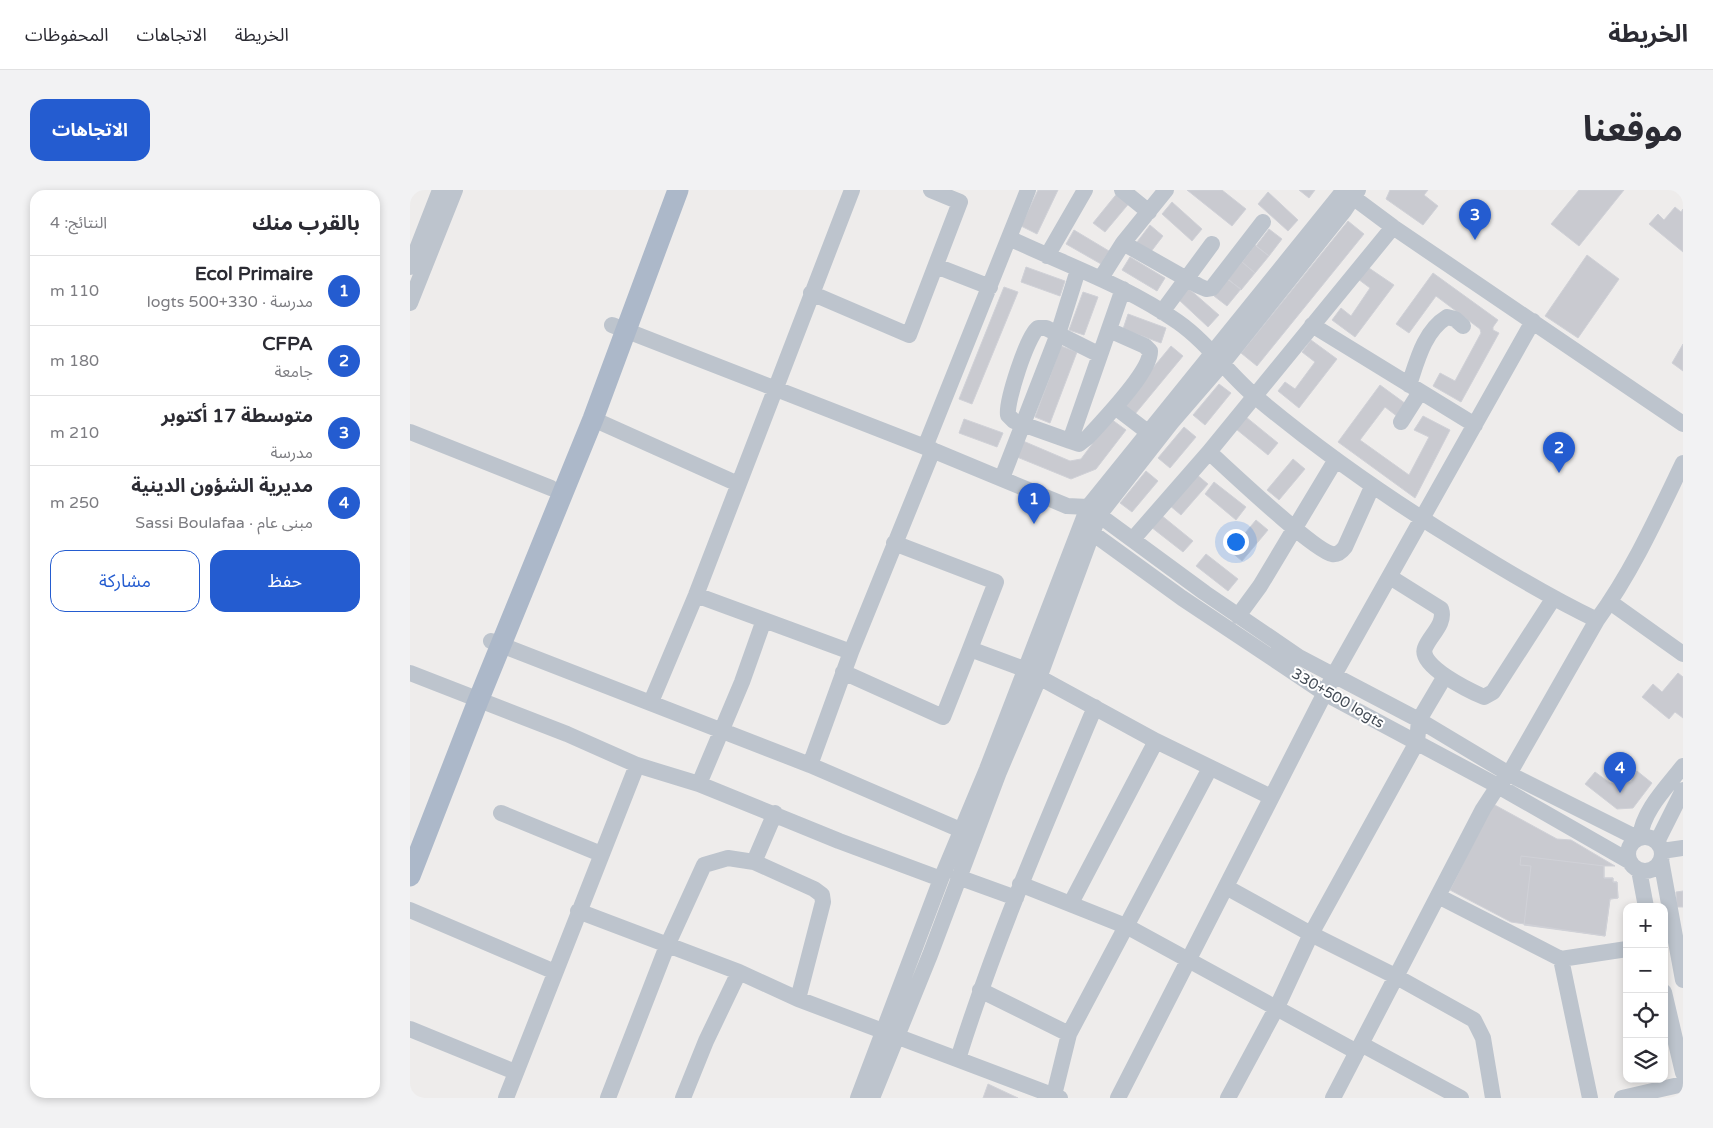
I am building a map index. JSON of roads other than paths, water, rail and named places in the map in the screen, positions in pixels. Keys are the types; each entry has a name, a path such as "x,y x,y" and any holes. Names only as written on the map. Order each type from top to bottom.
{"main road":[{"path":"410,876 412,850 496,643 593,419 619,328 666,190"},
{"path":"496,643 551,488 678,190"}],"street":[{"path":"410,267 440,190"},
{"path":"410,303 455,190"},
{"path":"651,702 696,596 852,190"},
{"path":"811,293 909,335 960,202 930,190"},
{"path":"810,765 850,652 894,543 1028,190"},
{"path":"1048,256 1085,190"},
{"path":"1122,190 1149,212"},
{"path":"1101,278 1123,243 1166,190"},
{"path":"878,1094 891,1034 941,879 963,831 1024,669 1094,511 1149,433 1217,358 1350,192 1393,227 1683,424"},
{"path":"1123,243 1206,289 1212,288 1263,222"},
{"path":"1133,539 1209,452 1393,227"},
{"path":"1009,238 1078,270 1101,278 1178,322 1217,358 1254,397 1335,461 1421,519 1553,599 1597,620"},
{"path":"1162,312 1212,244"},
{"path":"936,266 990,287"},
{"path":"1002,478 1058,334 1078,270"},
{"path":"1070,441 1098,354 1109,330 1123,289"},
{"path":"1401,422 1414,389 1420,350 1441,321 1447,317 1456,319 1462,326"},
{"path":"1118,1098 1188,958 1326,694 1334,675 1533,321"},
{"path":"1312,325 1475,425"},
{"path":"619,328 1002,478 1067,506 1094,511 1238,616 1299,657 1419,720 1509,774 1638,838"},
{"path":"1098,354 1046,328 1038,328 1029,340 1007,409 1008,415 1014,421 1079,444 1088,437 1115,407 1151,358 1150,351 1145,346 1109,330"},
{"path":"1094,511 1172,423 1217,358"},
{"path":"1115,407 1149,433"},
{"path":"593,419 738,484"},
{"path":"410,432 551,488"},
{"path":"1209,452 1294,527 1332,554 1339,553 1345,547 1372,487"},
{"path":"1238,616 1249,602 1335,461"},
{"path":"1333,1098 1395,976 1498,786 1509,774 1597,620 1610,602 1657,517 1683,463"},
{"name":"330+500 logts","path":"1067,506 1087,529 1182,598 1326,694 1498,786 1634,866"},
{"path":"858,1098 891,1034 958,877 1039,678 1087,529"},
{"path":"844,672 943,717 996,582 894,543"},
{"path":"1390,578 1441,609 1442,621 1425,648 1424,656 1427,661 1445,676 1480,696 1487,697 1553,599"},
{"path":"696,596 850,652"},
{"path":"1610,602 1683,654"},
{"path":"699,784 742,682 764,620"},
{"path":"496,643 810,765 963,831"},
{"path":"970,648 1024,669 1156,741 1271,797"},
{"path":"410,673 566,734 636,765 699,784 775,813 839,841 941,879"},
{"path":"1228,1098 1277,1007 1311,934 1417,742 1419,720 1445,676"},
{"path":"958,1059 980,990 1018,891 1095,707"},
{"path":"1070,903 1156,741"},
{"path":"506,1098 636,765"},
{"path":"1638,838 1641,826 1654,804 1683,766"},
{"path":"578,911 739,972 798,999 1057,1096 1069,1034 1128,927 1210,768"},
{"path":"1634,866 1654,868 1683,790"},
{"path":"501,813 601,854"},
{"path":"754,862 775,813"},
{"path":"1645,903 1629,845 1638,838 1648,836 1660,851 1678,930 1683,980"},
{"path":"1660,851 1683,848"},
{"path":"608,1098 667,946 704,865 728,858 754,862 814,889 822,895 823,902 798,999"},
{"path":"958,877 1070,903 1128,927 1277,1007 1460,1098"},
{"path":"1226,887 1311,934 1463,1013 1477,1024 1483,1038 1493,1098"},
{"path":"1438,896 1561,959 1623,950"},
{"path":"410,910 555,972"},
{"path":"1561,959 1590,1098"},
{"path":"684,1098 706,1042 739,972"},
{"path":"980,990 1069,1034"},
{"path":"1664,993 1683,1073"},
{"path":"410,1029 515,1072"},
{"path":"1622,1098 1683,1084"}],"place":[{"name":"متوسطة 17 أكتوبر","path":"1475,240"},
{"name":"CFPA","path":"1559,473"},
{"name":"Ecol Primaire","path":"1034,524"},
{"name":"مديرية الشؤون الدينية","path":"1620,793"}]}
